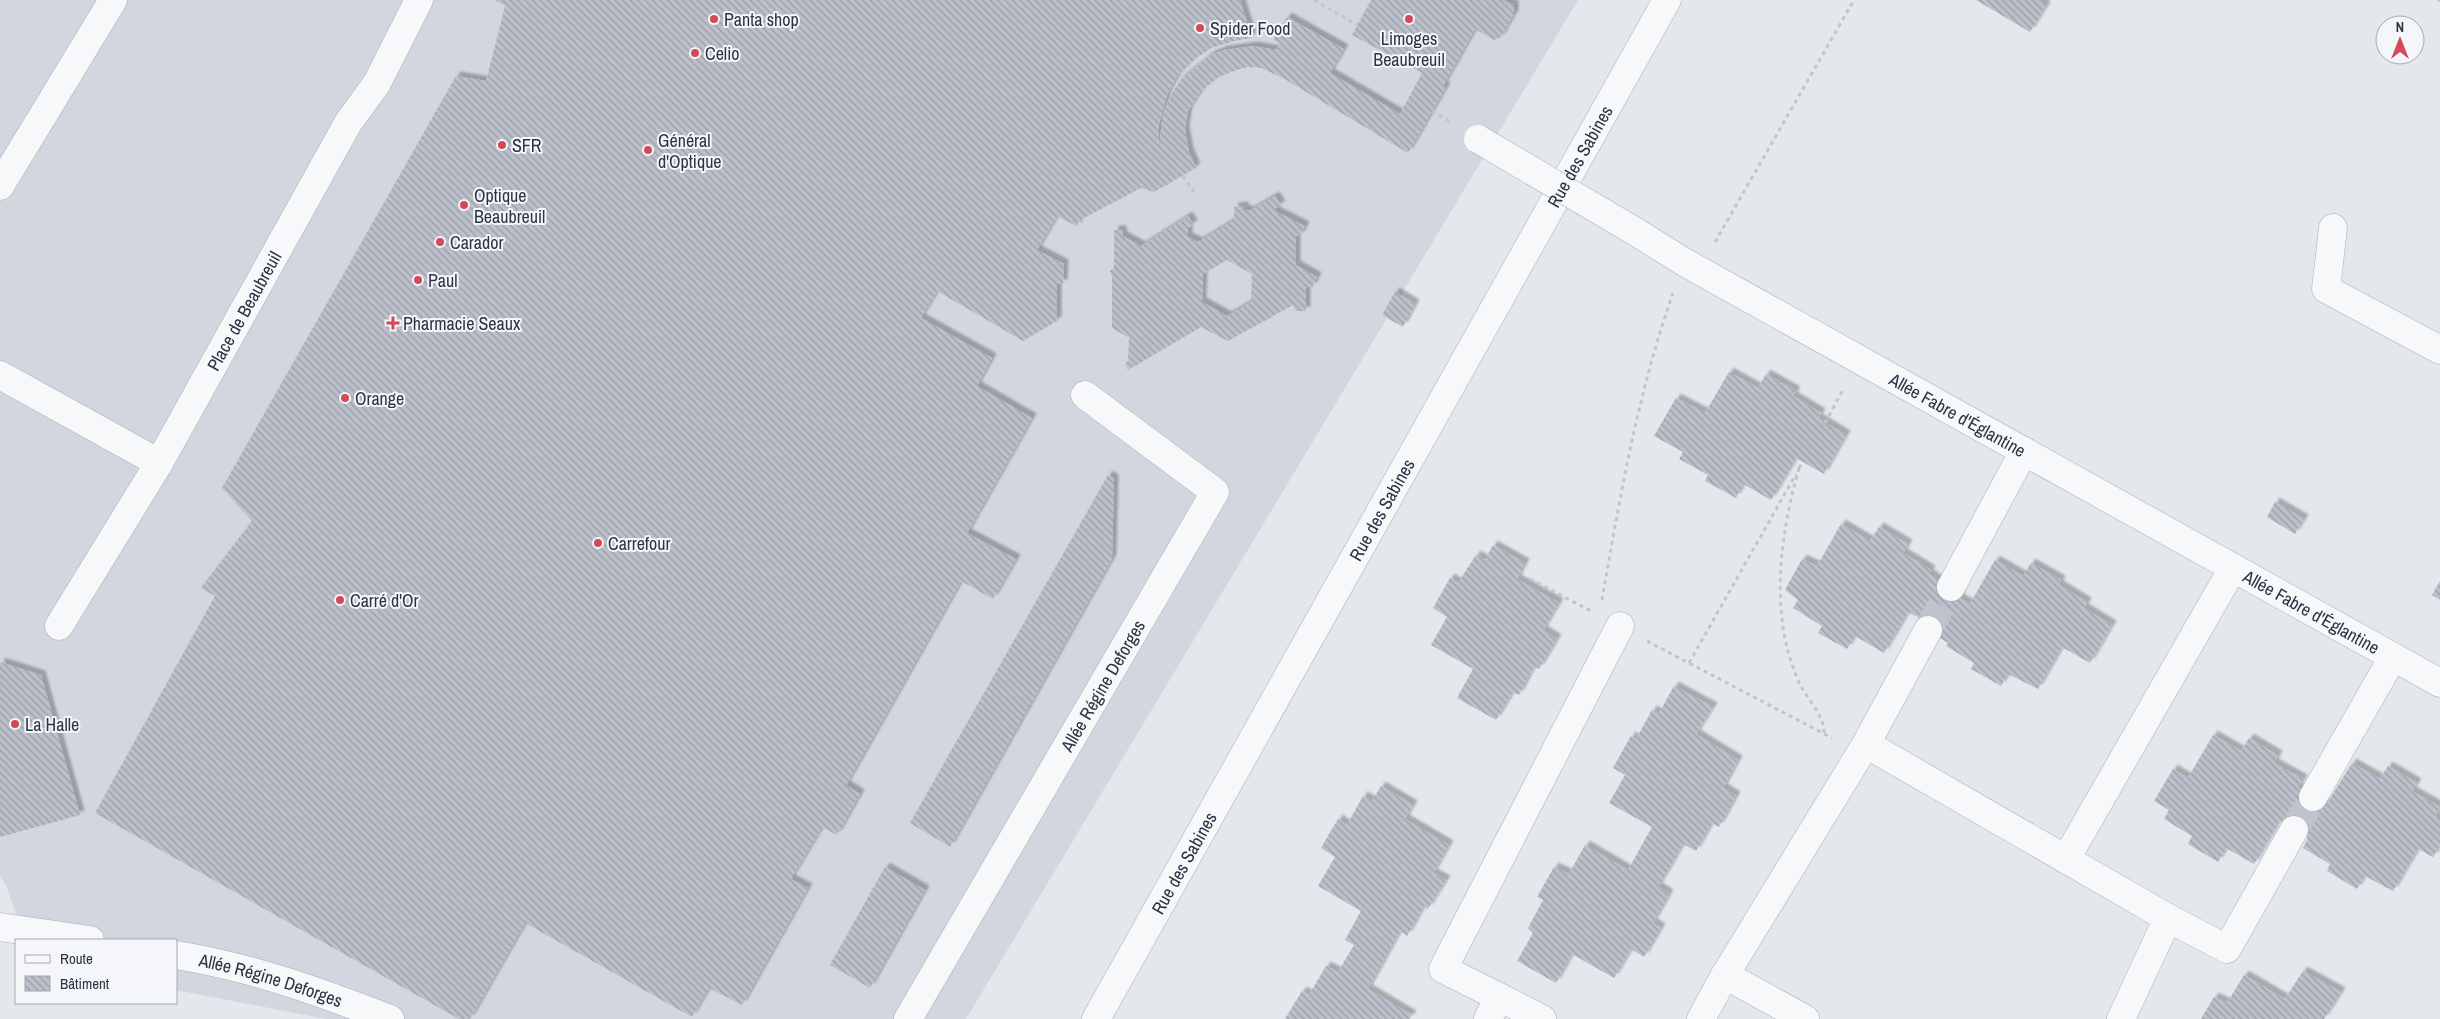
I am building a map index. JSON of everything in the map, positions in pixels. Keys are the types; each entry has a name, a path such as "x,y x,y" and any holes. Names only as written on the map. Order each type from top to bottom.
{"street":[{"path":"0,186 113,0"},
{"name":"Place de Beaubreuil","path":"58,626 159,463 348,123 377,82 418,0"},
{"name":"Rue des Sabines","path":"1096,1019 1668,0"},
{"name":"Allée Fabre d'Églantine","path":"1478,139 1692,266 2440,683"},
{"path":"2332,228 2326,289 2440,350"},
{"path":"0,375 159,463"},
{"name":"Allée Régine Deforges","path":"908,1019 1214,492 1085,395"},
{"path":"1950,587 2024,451"},
{"path":"2066,859 2233,568"},
{"path":"1542,1019 1493,1008 1443,969 1609,621"},
{"path":"1701,1019 1725,975 1864,749 1928,630"},
{"path":"2313,797 2393,657"},
{"path":"1864,749 2227,949 2294,830"},
{"path":"2121,1019 2168,918"},
{"path":"0,927 83,939"},
{"name":"Allée Régine Deforges","path":"178,955 202,959 303,986 390,1019"},
{"path":"1725,975 1805,1019"}],"path":[{"path":"1314,0 1357,25"},
{"path":"1609,621 1635,421 1661,326 1692,266 1854,0"},
{"path":"1183,176 1194,192"},
{"path":"1825,422 1860,360"},
{"path":"1689,663 1803,462"},
{"path":"1799,468 1789,503 1779,567 1780,592 1786,641 1798,680 1825,725 1824,734"},
{"path":"1530,579 1824,734 1864,749"}],"shaded area":[{"path":"0,0 1578,0 966,1019 326,1019 178,990 178,939 25,939 6,885 0,876"}],"building":[{"name":"Carrefour","path":"495,0 1240,0 1252,38 1211,48 1193,60 1177,76 1167,95 1159,124 1159,147 1163,114 1172,93 1182,78 1211,55 1224,50 1253,46 1276,50 1280,43 1273,40 1287,17 1344,49 1330,73 1400,114 1422,73 1352,35 1371,0 1503,0 1514,5 1514,14 1501,37 1494,40 1475,29 1443,86 1446,87 1408,153 1283,78 1261,68 1247,67 1217,78 1200,92 1188,111 1185,130 1189,152 1196,168 1154,192 1141,188 1078,221 1078,227 1057,216 1037,250 1064,264 1063,284 1057,284 1057,321 1023,341 937,291 921,318 992,358 977,386 1032,418 967,533 1016,559 993,599 961,581 846,785 860,794 837,835 822,827 791,879 808,888 742,1005 709,988 692,1017 525,923 470,1019 459,1019 95,813 215,596 201,588 252,521 222,488 456,76 486,81 505,6"},
{"path":"1976,0 2040,0 2046,6 2030,32"},
{"path":"1275,196 1281,205 1275,211 1305,226 1300,236 1296,236 1296,265 1317,277 1312,288 1310,286 1306,288 1306,311 1296,311 1293,305 1228,341 1201,327 1128,370 1125,364 1128,361 1129,338 1112,328 1112,276 1110,271 1114,268 1114,230 1122,230 1123,236 1141,246 1188,216 1193,224 1188,228 1188,237 1198,242 1234,220 1234,207 1244,206 1244,209 1249,211","holes":["1227,260 1252,274 1251,302 1227,316 1202,302 1203,274"]},
{"path":"1395,292 1415,304 1403,327 1382,315"},
{"path":"1729,372 1758,388 1766,374 1796,391 1793,396 1821,413 1818,418 1846,435 1824,474 1796,458 1771,500 1743,484 1736,498 1705,481 1708,475 1679,459 1683,452 1654,436 1676,398 1705,413"},
{"path":"1108,475 1114,479 1112,559 950,847 910,823"},
{"path":"2275,502 2304,519 2295,534 2267,517"},
{"path":"1841,524 1870,541 1879,527 1908,544 1903,553 1931,570 1929,574 1961,594 1959,598 1970,604 1995,560 2023,576 2031,563 2061,580 2059,585 2087,602 2084,608 2112,625 2090,663 2062,647 2038,689 2008,674 2001,686 1971,669 1974,663 1946,646 1948,643 1928,630 1923,620 1908,612 1884,653 1855,636 1847,649 1818,633 1822,626 1793,608 1798,600 1785,590 1802,559 1817,566"},
{"path":"1493,545 1525,563 1517,579 1559,603 1543,630 1557,639 1539,669 1534,666 1519,695 1513,692 1496,720 1457,698 1473,669 1431,645 1447,617 1433,608 1450,578 1458,583 1476,555 1485,560"},
{"path":"2440,581 2440,600 2432,595"},
{"path":"0,662 41,675 80,815 0,837"},
{"path":"1674,686 1713,707 1696,734 1738,760 1723,788 1736,796 1719,827 1712,823 1696,851 1683,844 1658,887 1669,894 1653,923 1661,928 1644,957 1631,949 1614,978 1572,954 1556,983 1517,961 1533,933 1528,928 1543,900 1537,897 1554,867 1569,874 1585,845 1628,870 1652,827 1609,803 1625,775 1613,768 1631,736 1636,739 1652,710 1659,713"},
{"path":"2213,735 2241,751 2249,738 2278,755 2274,763 2303,779 2298,788 2326,805 2352,763 2380,779 2388,766 2417,783 2412,791 2440,807 2435,816 2440,820 2440,845 2433,857 2418,849 2393,891 2365,876 2357,889 2327,871 2330,864 2303,848 2308,838 2279,821 2254,864 2226,848 2218,862 2188,844 2192,836 2164,819 2169,810 2154,801 2173,769 2188,778"},
{"path":"1381,786 1413,805 1405,819 1449,845 1433,873 1446,880 1428,909 1424,906 1407,936 1400,931 1368,989 1412,1015 1409,1019 1285,1019 1302,991 1309,995 1326,966 1338,972 1354,945 1345,940 1361,911 1318,886 1335,857 1321,848 1338,819 1347,825 1363,796 1372,801"},
{"path":"885,867 925,890 870,988 830,965"},
{"path":"2303,971 2341,992 2324,1019 2201,1019 2214,997 2227,1003 2244,975 2285,999"}],"tunnel":[{"path":"1928,630 1951,587"},
{"path":"2294,830 2313,797"}],"place":[{"name":"Panta shop","path":"714,19"},
{"name":"Limoges Beaubreuil","path":"1409,19"},
{"name":"Spider Food","path":"1200,28"},
{"name":"Celio","path":"695,53"},
{"name":"SFR","path":"502,145"},
{"name":"Général d'Optique","path":"648,150"},
{"name":"Optique Beaubreuil","path":"464,205"},
{"name":"Carador","path":"440,242"},
{"name":"Paul","path":"418,280"},
{"name":"Pharmacie Seaux","path":"393,323"},
{"name":"Orange","path":"345,398"},
{"name":"Carrefour","path":"598,543"},
{"name":"Carré d'Or","path":"340,600"},
{"name":"La Halle","path":"15,724"}]}
